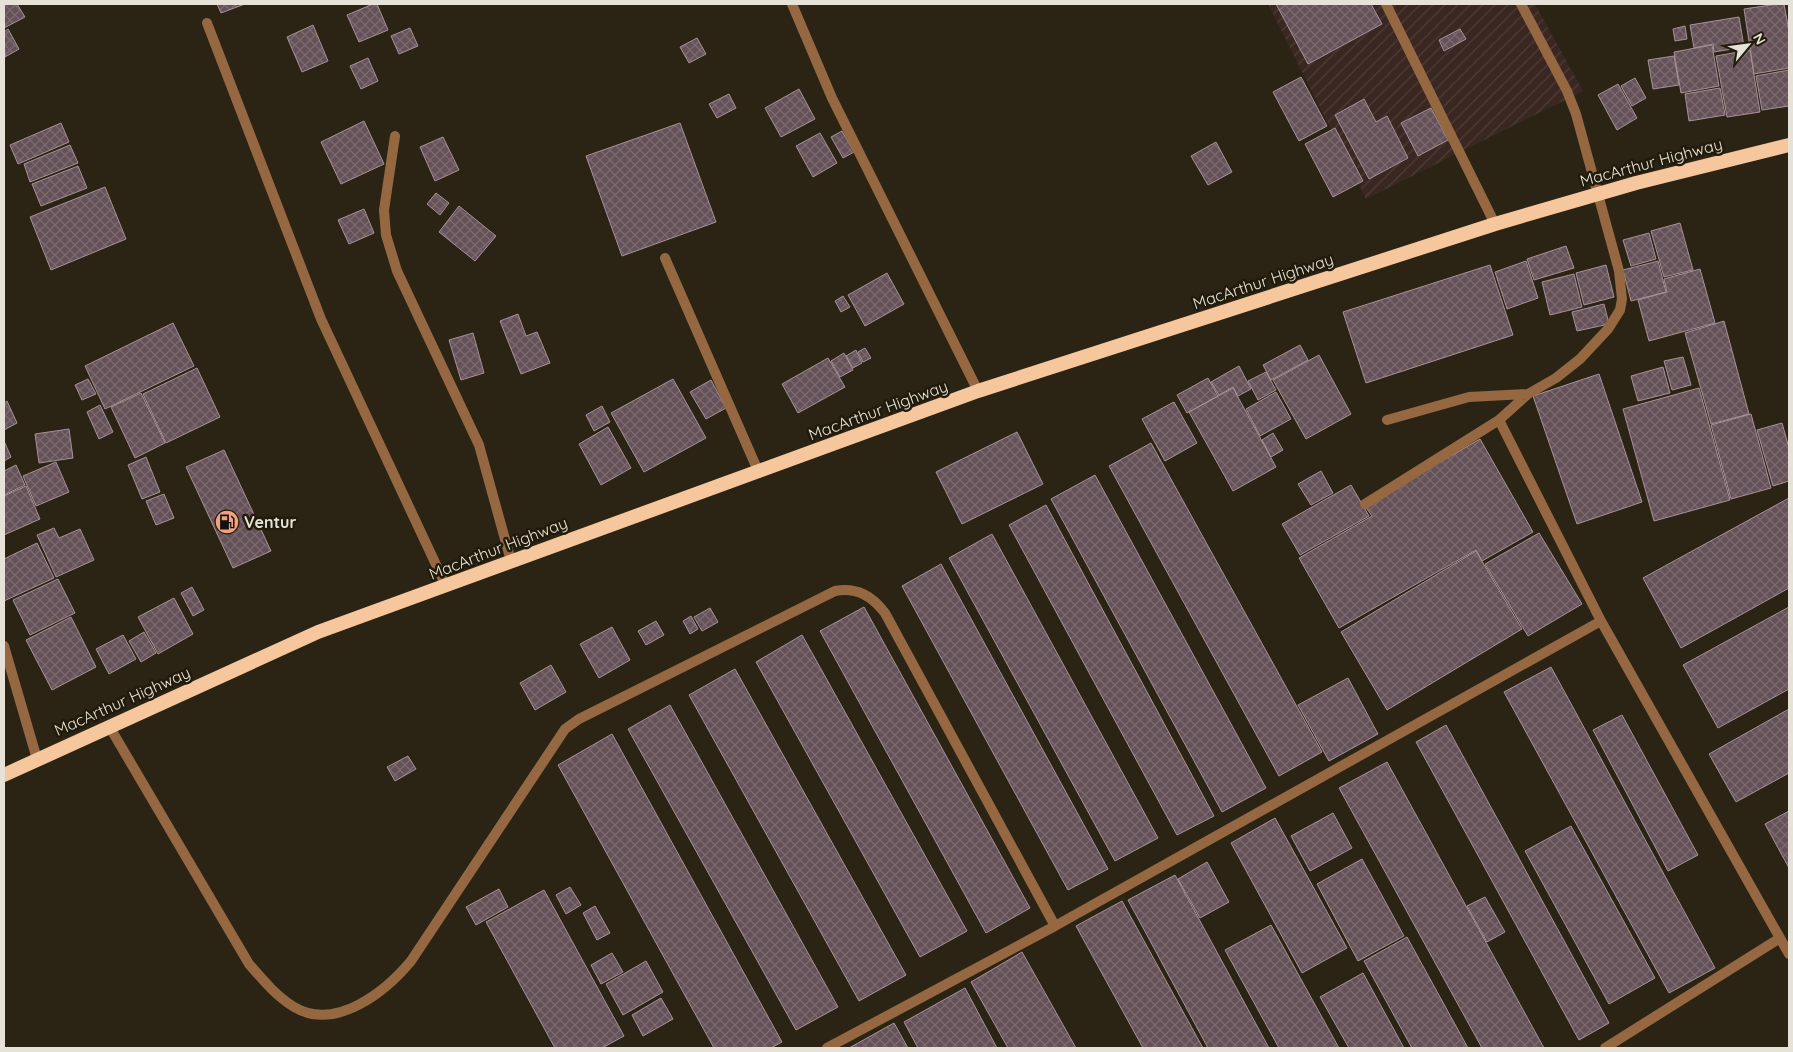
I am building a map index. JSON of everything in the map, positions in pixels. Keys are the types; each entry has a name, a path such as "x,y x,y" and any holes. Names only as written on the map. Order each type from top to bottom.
{"highway":[{"name":"MacArthur Highway","path":"4,775 318,632 978,392 1494,224 1598,194 1789,145"}],"street":[{"path":"792,4 832,98 978,392"},
{"path":"1386,4 1494,224"},
{"path":"1365,504 1500,420 1528,394 1556,378 1580,359 1608,329 1620,310 1622,299 1619,271 1583,134 1567,91 1521,4"},
{"path":"207,23 321,319 446,586"},
{"path":"395,136 384,210 386,235 397,271 479,445 510,561"},
{"path":"665,258 759,473"},
{"path":"1387,420 1468,397 1528,394"},
{"path":"1500,420 1601,621 1789,954"},
{"path":"108,726 249,964 270,987 296,1008 328,1014 343,1012 378,993 402,972 565,730 579,719 824,594 847,589 870,596 885,614 1055,926"},
{"path":"827,1048 1055,926 1601,621"},
{"path":"4,646 37,759"},
{"path":"1605,1048 1780,938"}],"shaded area":[{"path":"1268,4 1535,4 1583,91 1366,199"}],"building":[{"path":"4,4 17,4 25,17 4,28"},
{"path":"217,4 245,4 221,13"},
{"path":"377,4 388,30 359,42 347,15"},
{"path":"1276,4 1371,4 1382,24 1308,64"},
{"path":"1784,4 1789,31 1789,68 1754,74 1744,9"},
{"path":"1739,17 1744,47 1714,52 1713,44 1694,48 1690,25"},
{"path":"313,25 328,61 302,72 287,37"},
{"path":"1685,26 1687,39 1675,41 1673,29"},
{"path":"410,28 418,46 399,54 391,36"},
{"path":"8,29 19,49 5,57 4,32"},
{"path":"1460,29 1466,39 1444,51 1439,40"},
{"path":"697,38 706,54 689,63 680,47"},
{"path":"1712,45 1719,86 1681,93 1674,52"},
{"path":"1750,50 1760,112 1727,117 1716,56"},
{"path":"1674,56 1679,85 1653,89 1648,60"},
{"path":"368,58 378,81 361,89 350,66"},
{"path":"1789,70 1789,106 1762,110 1756,76"},
{"path":"1301,77 1327,126 1299,141 1273,92"},
{"path":"1635,78 1646,98 1632,106 1621,86"},
{"path":"1618,84 1637,118 1617,130 1598,95"},
{"path":"1720,88 1725,115 1689,121 1685,94"},
{"path":"799,89 815,119 781,137 765,108"},
{"path":"729,94 736,108 717,118 709,104"},
{"path":"1364,99 1376,122 1387,116 1408,158 1369,179 1335,115"},
{"path":"1431,108 1448,140 1418,156 1401,123"},
{"path":"364,121 384,164 341,184 321,142"},
{"path":"61,123 69,142 18,164 10,145"},
{"path":"680,123 716,222 622,256 586,156"},
{"path":"1335,128 1363,181 1333,197 1305,144"},
{"path":"842,131 854,152 843,158 831,137"},
{"path":"820,133 837,163 813,177 796,146"},
{"path":"443,137 459,170 435,181 420,147"},
{"path":"1216,142 1232,172 1208,185 1191,156"},
{"path":"70,145 78,163 30,182 24,164"},
{"path":"78,166 87,188 41,206 32,184"},
{"path":"105,187 126,239 51,270 30,217"},
{"path":"436,193 449,203 440,215 427,204"},
{"path":"459,206 496,236 475,261 439,232"},
{"path":"364,209 374,233 349,244 338,220"},
{"path":"1680,223 1693,270 1664,277 1651,231"},
{"path":"1649,233 1656,259 1631,266 1623,240"},
{"path":"1566,246 1574,268 1534,280 1527,259"},
{"path":"1526,261 1538,298 1507,309 1495,272"},
{"path":"1658,261 1666,292 1631,301 1623,270"},
{"path":"1490,265 1513,335 1366,383 1343,312"},
{"path":"1606,265 1614,297 1584,305 1576,273"},
{"path":"1700,269 1715,323 1649,341 1638,300 1667,292 1664,279"},
{"path":"887,273 904,304 865,326 848,295"},
{"path":"1574,274 1582,307 1550,315 1542,282"},
{"path":"843,296 850,307 841,312 835,301"},
{"path":"1604,304 1609,324 1577,331 1572,312"},
{"path":"518,314 526,336 537,332 550,363 521,374 500,321"},
{"path":"1724,321 1749,414 1711,424 1685,333"},
{"path":"173,323 194,366 105,409 85,366"},
{"path":"473,333 484,373 461,380 449,340"},
{"path":"1300,345 1308,360 1271,380 1263,365"},
{"path":"865,348 871,358 863,362 858,352"},
{"path":"856,350 862,363 853,368 846,356"},
{"path":"844,353 853,370 840,377 831,361"},
{"path":"1319,355 1351,414 1306,439 1273,380"},
{"path":"1683,357 1691,385 1672,390 1664,361"},
{"path":"828,358 845,387 798,413 782,384"},
{"path":"1239,366 1251,389 1238,396 1233,387 1219,395 1211,382"},
{"path":"1663,367 1670,393 1638,401 1631,376"},
{"path":"197,368 220,417 166,443 143,394"},
{"path":"1266,372 1276,390 1258,400 1248,381"},
{"path":"1599,374 1642,502 1577,524 1533,396"},
{"path":"1208,378 1218,396 1187,413 1177,395"},
{"path":"88,379 96,394 82,400 75,385"},
{"path":"673,379 706,438 644,472 611,413"},
{"path":"711,380 726,408 706,419 690,392"},
{"path":"1233,388 1276,467 1233,491 1189,412"},
{"path":"1699,388 1730,500 1654,521 1623,409"},
{"path":"1276,392 1291,419 1260,436 1246,409"},
{"path":"141,393 165,443 135,458 111,407"},
{"path":"7,401 17,423 4,430 4,403"},
{"path":"1174,402 1197,443 1165,461 1142,419"},
{"path":"100,405 113,432 99,439 87,412"},
{"path":"602,406 610,422 594,431 586,415"},
{"path":"1751,414 1771,488 1731,499 1711,425"},
{"path":"1782,423 1789,448 1789,481 1773,486 1757,430"},
{"path":"608,427 631,468 601,485 579,444"},
{"path":"69,429 73,458 39,463 35,434"},
{"path":"1017,432 1043,484 962,524 936,472"},
{"path":"1273,433 1283,450 1271,457 1262,440"},
{"path":"1480,439 1533,532 1482,561 1476,550 1339,628 1299,558 1372,516 1365,506"},
{"path":"4,441 11,457 4,461"},
{"path":"1151,443 1322,752 1279,776 1109,466"},
{"path":"224,450 271,551 233,568 186,467"},
{"path":"146,457 160,492 142,499 128,465"},
{"path":"56,462 69,492 36,506 23,476"},
{"path":"16,465 25,485 4,495 4,471"},
{"path":"1321,471 1333,493 1311,505 1298,484"},
{"path":"1095,475 1266,788 1222,812 1051,499"},
{"path":"1351,485 1369,516 1300,555 1282,524"},
{"path":"26,486 40,519 4,535 4,496"},
{"path":"164,494 174,518 156,525 146,501"},
{"path":"1789,498 1789,588 1681,648 1643,578"},
{"path":"1046,505 1214,816 1177,835 1009,525"},
{"path":"54,528 59,538 80,529 94,560 56,577 37,535"},
{"path":"1539,533 1582,604 1528,636 1485,564"},
{"path":"992,534 1158,838 1115,861 949,558"},
{"path":"37,543 54,578 4,601 4,559"},
{"path":"1476,551 1522,629 1387,710 1341,632"},
{"path":"941,564 1108,869 1068,890 902,586"},
{"path":"58,579 75,613 30,635 13,600"},
{"path":"192,587 204,610 193,616 181,593"},
{"path":"174,598 193,634 158,654 138,617"},
{"path":"864,607 1030,908 986,933 820,631"},
{"path":"1789,607 1789,689 1718,728 1683,665"},
{"path":"710,608 718,622 702,631 694,617"},
{"path":"691,616 698,629 690,634 683,621"},
{"path":"71,617 96,667 52,690 26,640"},
{"path":"656,621 664,635 646,645 638,631"},
{"path":"612,627 630,660 599,678 580,644"},
{"path":"144,632 156,653 141,662 129,641"},
{"path":"123,635 136,659 109,674 96,649"},
{"path":"802,635 967,931 920,957 756,662"},
{"path":"551,665 566,692 535,710 520,683"},
{"path":"1551,667 1715,968 1669,993 1504,692"},
{"path":"735,669 906,975 859,1001 689,695"},
{"path":"1348,678 1378,734 1329,761 1298,705"},
{"path":"670,705 838,1007 796,1030 628,729"},
{"path":"1789,709 1789,773 1736,802 1709,754"},
{"path":"1622,715 1698,855 1668,871 1593,730"},
{"path":"1446,725 1609,1023 1579,1040 1416,742"},
{"path":"612,734 782,1042 771,1048 714,1048 558,765"},
{"path":"408,756 416,769 395,781 387,767"},
{"path":"1387,762 1544,1048 1482,1048 1339,788"},
{"path":"1789,811 1789,868 1765,824"},
{"path":"1333,813 1352,848 1310,871 1291,836"},
{"path":"1275,818 1347,948 1302,973 1231,843"},
{"path":"1571,826 1655,978 1609,1004 1525,851"},
{"path":"1362,859 1404,936 1358,961 1317,884"},
{"path":"1207,862 1229,902 1200,918 1178,879"},
{"path":"1175,875 1269,1048 1208,1048 1128,900"},
{"path":"570,887 581,905 566,914 556,895"},
{"path":"499,889 508,907 476,925 466,907"},
{"path":"544,890 624,1036 602,1048 555,1048 486,922"},
{"path":"1485,897 1505,932 1487,942 1467,906"},
{"path":"1122,901 1203,1048 1143,1048 1076,926"},
{"path":"595,906 610,933 597,940 583,913"},
{"path":"1271,925 1339,1048 1279,1048 1225,950"},
{"path":"1407,937 1468,1048 1412,1048 1364,961"},
{"path":"1022,952 1076,1048 1008,1048 971,982"},
{"path":"612,953 623,972 601,984 591,965"},
{"path":"646,961 663,992 623,1015 606,984"},
{"path":"1363,973 1404,1048 1349,1048 1320,997"},
{"path":"965,988 997,1048 918,1048 904,1022"},
{"path":"661,998 673,1019 643,1036 632,1015"},
{"path":"894,1023 908,1048 849,1048"}],"place":[{"name":"Ventur","path":"227,522"}]}
